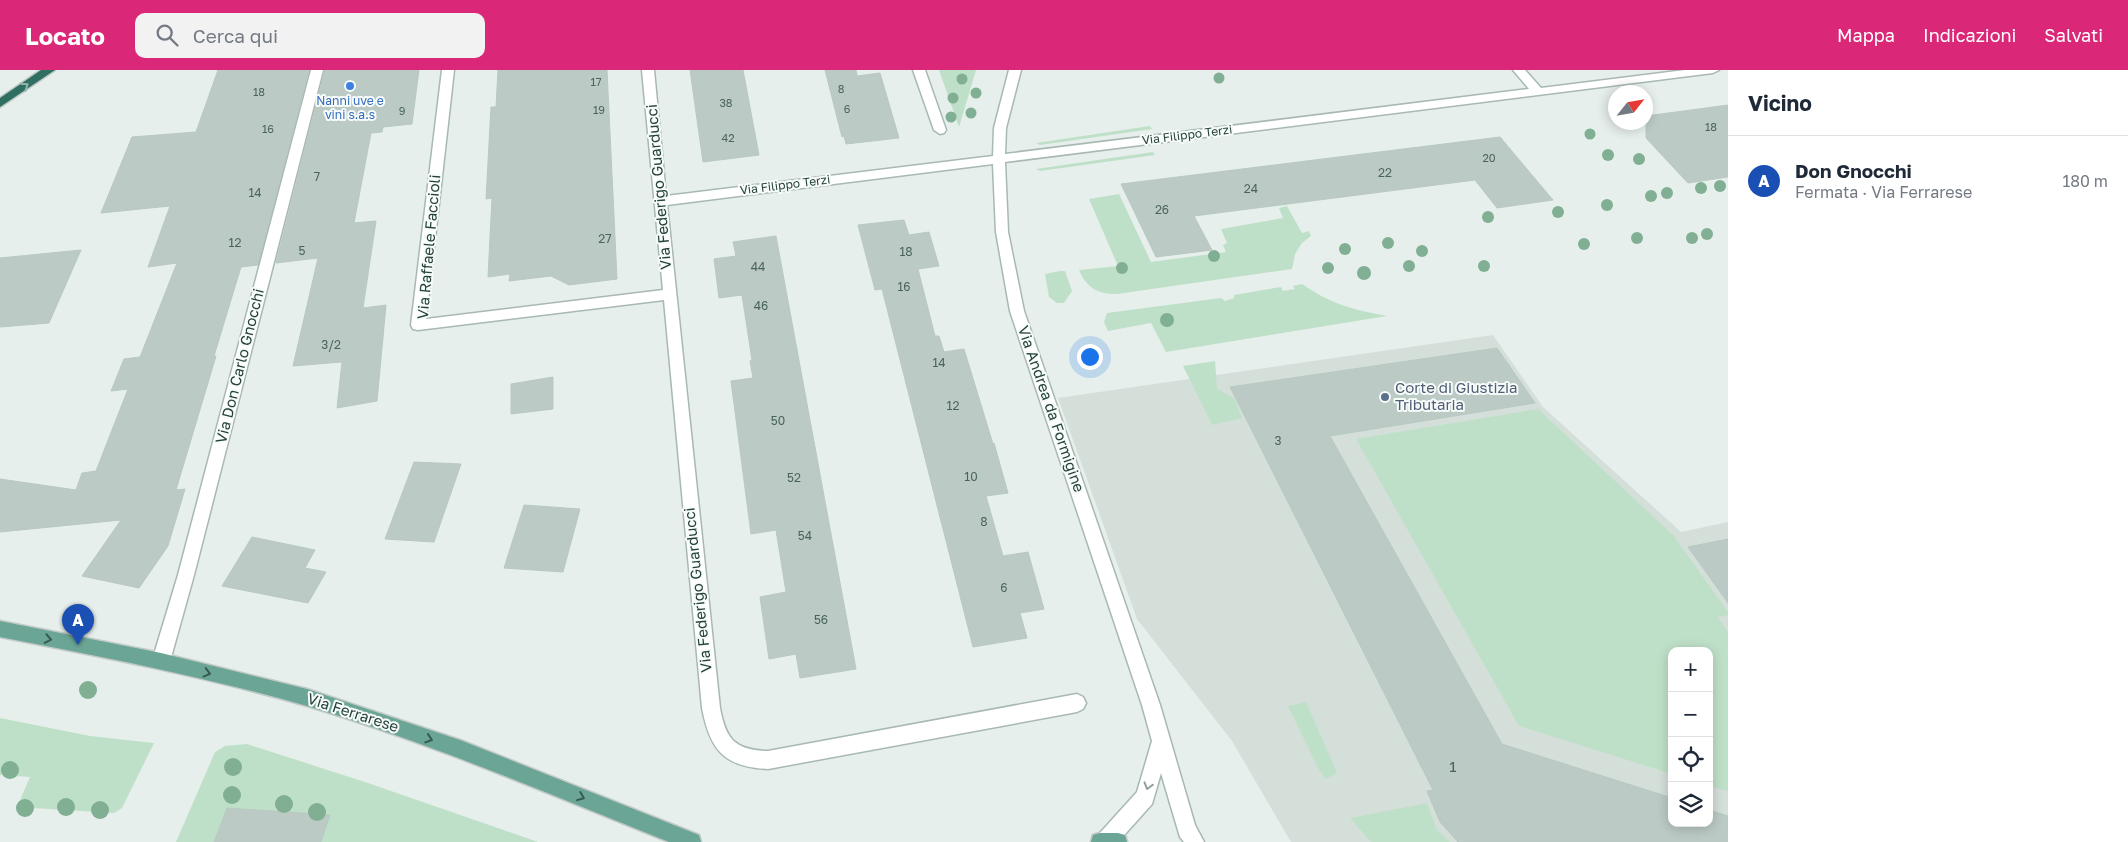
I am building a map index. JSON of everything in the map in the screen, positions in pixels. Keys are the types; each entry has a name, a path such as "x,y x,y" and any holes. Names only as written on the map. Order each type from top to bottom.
{"highway":[{"path":"0,103 50,70"}],"main road":[{"name":"Via Ferrarese","path":"0,630 161,661 307,698 460,749 692,842"}],"street":[{"name":"Via Don Carlo Gnocchi","path":"161,661 186,575 317,70"},
{"name":"Via Raffaele Faccioli","path":"448,70 418,326 669,294"},
{"name":"Via Federigo Guarducci","path":"648,70 712,722 716,736 726,748 739,758 753,761 768,760 1077,703"},
{"path":"919,70 940,130"},
{"name":"Via Andrea da Formigine","path":"1015,70 1000,128 999,158 1002,232 1017,311 1162,739 1178,803 1187,830 1195,842"},
{"path":"1519,70 1538,92"},
{"name":"Via Filippo Terzi","path":"661,201 1713,70"},
{"path":"1108,842 1145,797 1162,739"}],"shaded area":[{"path":"1493,335 1543,407 1681,532 1728,522 1728,842 1291,842 1232,741 1137,619 1058,398"}],"green space":[{"path":"939,70 976,70 959,127"},
{"path":"1150,126 1152,129 1040,145 1036,143"},
{"path":"1153,152 1155,155 1040,171 1036,169"},
{"path":"1119,194 1151,262 1226,252 1223,245 1227,243 1221,229 1283,218 1279,208 1287,206 1302,233 1309,231 1311,236 1302,243 1295,254 1292,269 1117,294 1104,293 1089,286 1079,270 1118,266 1089,199"},
{"path":"1065,271 1072,291 1064,303 1057,303 1049,297 1045,274"},
{"path":"1302,284 1333,302 1387,316 1166,352 1151,323 1108,331 1104,322 1107,313 1221,298 1225,301 1234,298 1234,295 1281,287 1283,291 1295,289 1293,286"},
{"path":"1215,361 1217,389 1234,398 1242,418 1212,425 1183,366"},
{"path":"1538,409 1673,535 1728,612 1728,615 1718,617 1728,632 1728,791 1713,787 1713,647 1668,647 1668,773 1519,726 1356,439"},
{"path":"1306,702 1337,773 1326,779 1318,768 1288,706"},
{"path":"0,718 90,736 154,743 122,808 114,813 17,807 30,777 0,775"},
{"path":"247,744 368,783 538,842 176,842 215,752 225,746"},
{"path":"1427,803 1437,830 1450,842 1371,842 1350,818"}],"building":[{"path":"218,70 309,70 258,265 241,267 214,356 216,356 176,490 185,489 168,546 139,588 82,576 121,520 0,532 0,479 76,490 82,473 96,471 128,389 111,391 124,359 140,357 177,263 148,267 170,206 101,213 132,137 196,132"},
{"path":"325,70 419,70 412,124 383,127 382,132 371,133 354,223 376,221 363,308 386,305 377,401 337,408 342,362 293,366 318,258 276,263"},
{"path":"498,70 607,70 617,279 569,285 551,276 509,281 510,274 488,277 492,198 486,199 491,107 496,107"},
{"path":"690,70 743,70 759,155 703,162"},
{"path":"825,70 856,70 857,76 880,73 899,138 846,144 844,136 842,137"},
{"path":"1728,105 1728,177 1688,183 1646,138 1646,130 1653,130 1653,115"},
{"path":"1500,137 1553,200 1497,208 1475,180 1194,216 1212,250 1156,257 1121,184"},
{"path":"904,220 909,235 929,232 939,266 918,269 935,336 939,336 944,352 964,349 994,443 1008,493 986,496 1003,556 1028,552 1044,609 1020,613 1027,638 973,647 882,289 875,290 858,225"},
{"path":"776,236 856,669 800,678 796,654 769,659 760,597 786,592 776,530 751,534 731,381 753,378 750,361 752,360 742,295 719,298 714,259 736,256 733,242"},
{"path":"81,250 49,323 0,327 0,258"},
{"path":"1497,348 1535,403 1330,436 1502,744 1668,797 1668,827 1713,827 1713,811 1728,816 1728,842 1458,842 1440,822 1427,791 1433,790 1230,387"},
{"path":"553,377 553,409 511,414 511,384"},
{"path":"414,462 461,464 434,542 385,539"},
{"path":"524,505 580,509 563,572 504,568"},
{"path":"252,537 315,550 305,568 326,572 308,603 222,586"},
{"path":"1728,539 1728,603 1688,547"},
{"path":"227,808 330,815 321,842 214,842"}],"place":[{"name":"Nanni uve e vini s.a.s","path":"350,86"},
{"name":"Corte di Giustizia Tributaria","path":"1385,397"},
{"name":"Don Gnocchi","path":"78,645"}]}
